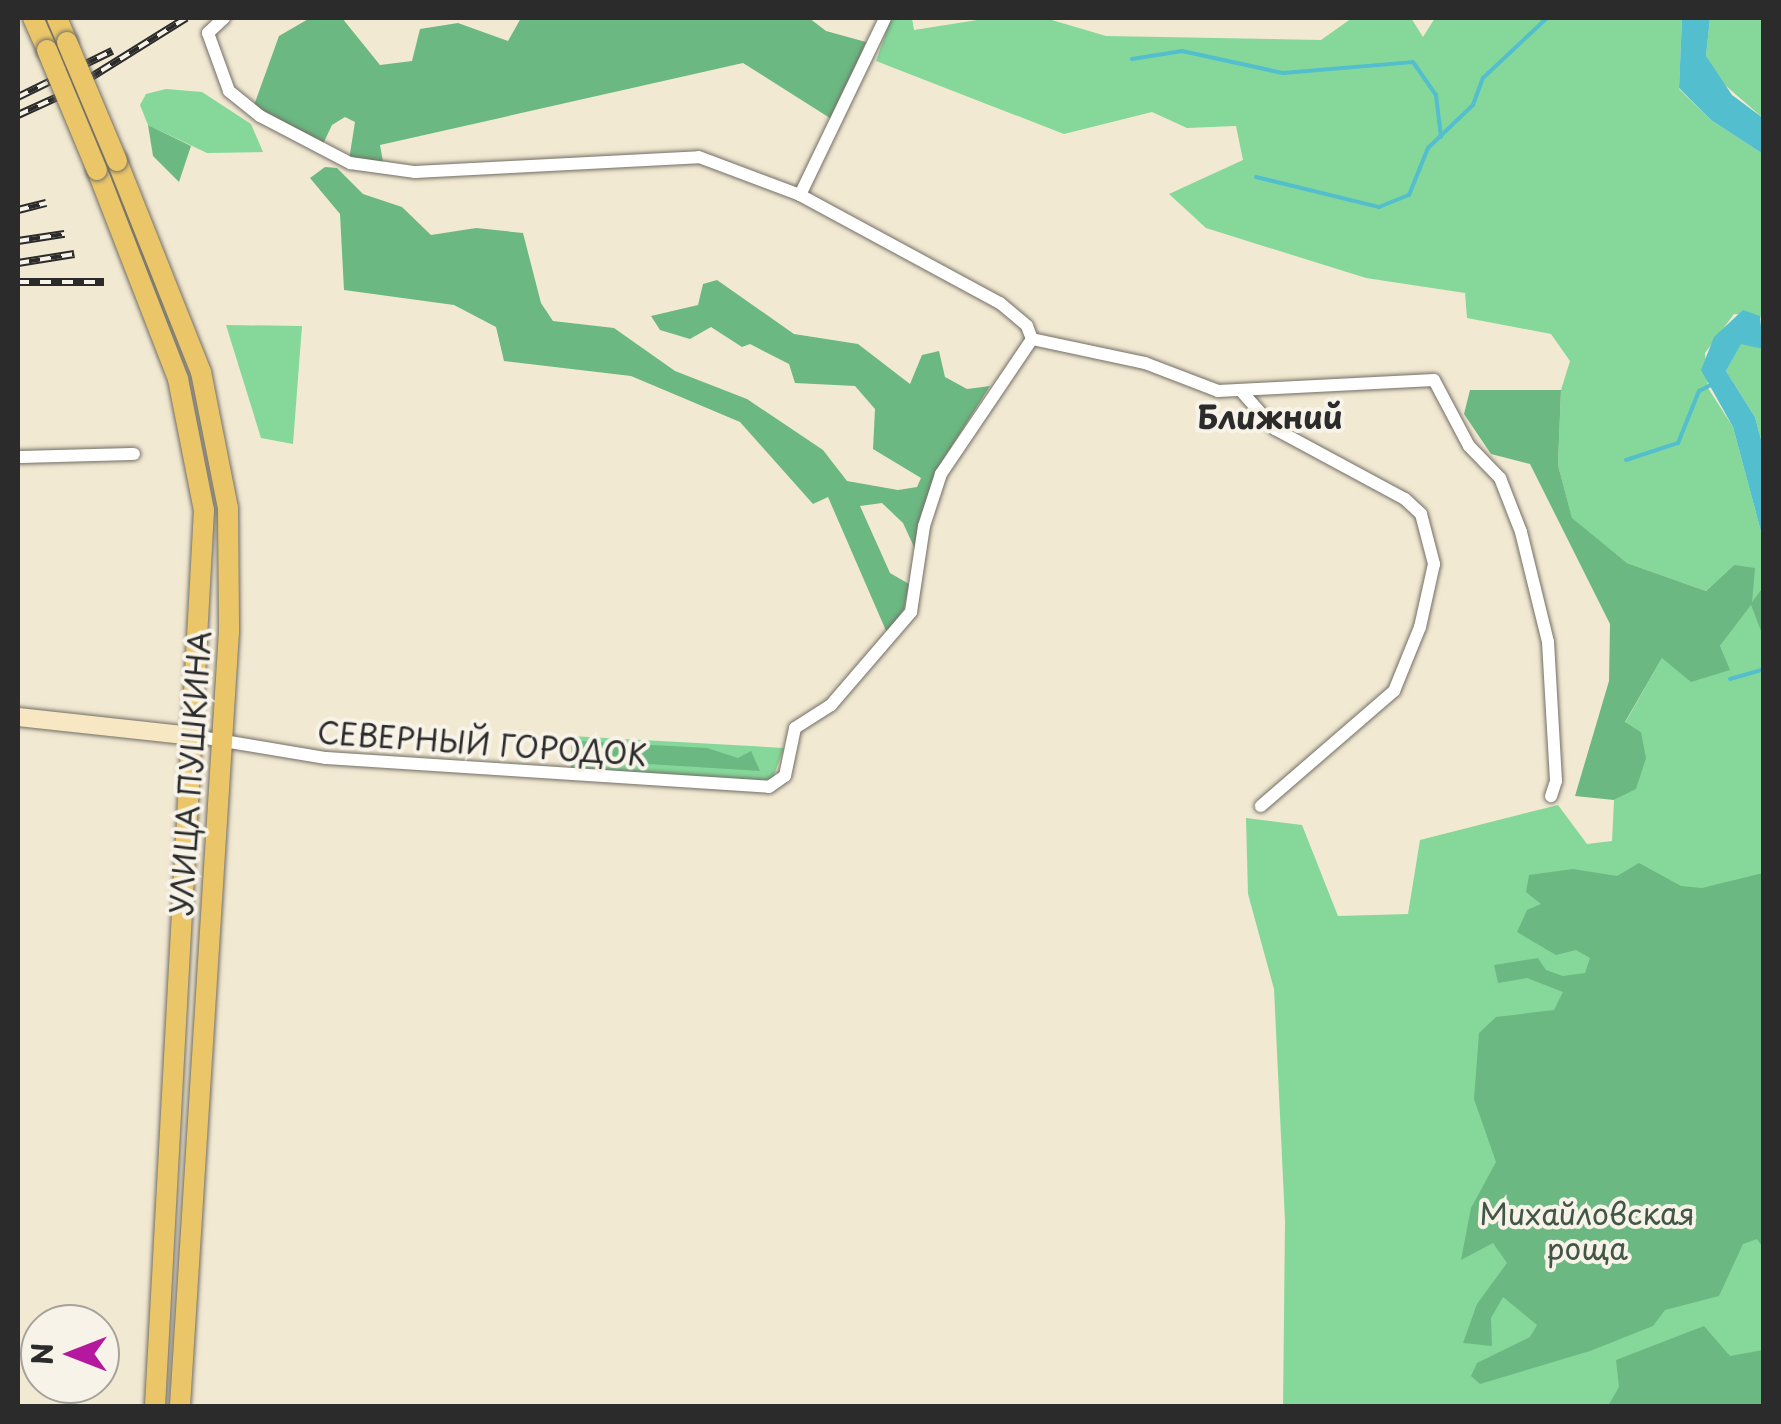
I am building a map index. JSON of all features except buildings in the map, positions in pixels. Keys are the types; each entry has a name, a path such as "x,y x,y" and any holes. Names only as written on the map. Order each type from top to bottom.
{"main road":[{"name":"УЛИЦА ПУШКИНА","path":"33,18 155,310 195,445 205,557 155,1406"},
{"name":"УЛИЦА ПУШКИНА","path":"57,18 200,372 217,440 230,560 180,1406"}],"street":[{"path":"224,18 208,33 230,90 316,148 382,169 699,157 800,196 1000,303 1027,326 1032,339 1063,341 1218,391 1434,380 1468,446 1500,478 1521,532 1545,619 1556,781 1550,796"},
{"path":"800,196 885,18"},
{"name":"СЕВЕРНЫЙ ГОРОДОК","path":"194,736 326,758 769,787 785,776 795,728 830,705 911,612 924,526 940,474 1032,339"},
{"path":"1242,392 1276,429 1405,500 1421,514 1434,564 1420,627 1394,691 1261,806"},
{"path":"18,457 134,454"},
{"path":"18,717 194,736"}],"green space":[{"path":"310,18 342,18 380,65 412,61 420,29 458,23 508,41 521,18 809,18 826,31 866,42 833,120 743,63 380,145 383,162 349,160 355,122 345,117 332,125 323,144 253,108 279,36"},
{"path":"891,18 912,18 914,30 990,18 1045,18 1106,36 1321,40 1352,18 1411,18 1423,37 1435,18 1682,18 1679,89 1711,120 1763,154 1763,324 1760,316 1734,314 1705,353 1708,388 1733,427 1763,539 1763,587 1751,604 1734,565 1706,591 1627,563 1572,519 1558,465 1561,390 1570,361 1551,334 1467,318 1465,293 1366,278 1206,228 1169,194 1243,160 1236,126 1187,128 1152,112 1064,134 876,61"},
{"path":"1710,18 1763,18 1763,118 1718,79 1706,56"},
{"path":"166,89 202,92 251,124 263,152 207,153 148,125 140,105 146,94"},
{"path":"148,125 191,146 179,182 153,156"},
{"path":"325,167 337,168 363,194 402,207 431,235 476,228 523,233 541,303 553,321 614,328 675,371 747,399 823,450 847,481 898,490 917,487 921,478 873,449 875,409 855,386 795,383 789,364 750,344 742,347 711,327 690,339 660,330 651,316 698,305 703,284 717,280 794,334 858,344 910,384 922,355 939,351 945,377 967,389 990,386 936,471 915,549 903,523 882,503 860,506 890,573 909,584 904,609 887,633 828,497 813,504 740,422 631,376 504,361 496,327 454,305 344,290 340,214 310,178"},
{"path":"226,325 302,326 293,444 261,438"},
{"path":"1741,343 1763,349 1763,447 1755,417 1726,371"},
{"path":"1470,390 1561,390 1558,465 1572,518 1627,563 1706,591 1734,565 1755,568 1752,602 1763,587 1763,636 1751,605 1720,646 1730,670 1691,682 1662,658 1625,722 1641,732 1646,758 1636,789 1614,800 1575,796 1609,681 1610,624 1530,464 1491,454 1464,414"},
{"name":"Михайловская роща","path":"1751,604 1764,636 1763,1406 1283,1406 1285,1221 1274,989 1248,894 1246,818 1302,825 1338,916 1408,914 1420,840 1558,805 1587,844 1612,841 1614,800 1636,788 1641,732 1625,723 1662,658 1720,646"},
{"path":"571,736 784,748 773,778 763,782 571,769"},
{"path":"579,741 707,748 738,758 751,751 760,771 632,763 620,754 597,763 580,758"},
{"name":"Михайловская роща","path":"1639,863 1681,886 1702,888 1763,873 1763,1248 1757,1239 1743,1244 1719,1296 1665,1310 1653,1326 1590,1351 1480,1384 1471,1376 1477,1363 1530,1337 1537,1325 1503,1297 1491,1318 1492,1346 1463,1343 1477,1304 1507,1263 1493,1243 1461,1260 1471,1208 1496,1162 1474,1099 1479,1033 1496,1017 1554,1010 1563,992 1527,978 1498,983 1494,965 1538,958 1546,970 1563,976 1585,973 1590,958 1576,950 1556,955 1517,932 1527,910 1541,904 1526,892 1529,875 1573,869 1617,876"},
{"path":"1704,1326 1730,1356 1763,1350 1763,1406 1608,1406 1619,1387 1616,1360"}],"water":[{"path":"1682,18 1710,18 1706,56 1732,95 1763,118 1763,154 1711,120 1679,88"},
{"path":"1743,310 1760,316 1763,349 1741,344 1726,371 1755,417 1763,447 1763,539 1733,427 1701,370 1714,337"}],"waterway":[{"path":"1256,177 1379,207 1409,195 1428,148 1473,105 1483,78 1547,18"},
{"path":"1132,59 1182,51 1283,73 1413,62 1436,95 1441,137"},
{"path":"1626,460 1678,443 1699,391 1711,385"},
{"path":"1730,679 1764,669"}],"railway":[{"path":"18,115 64,94 186,18"},
{"path":"18,97 112,51"},
{"path":"18,210 46,203"},
{"path":"18,241 64,234"},
{"path":"18,263 74,254"},
{"path":"18,282 104,282"}],"district":[{"name":"Ближний","path":"1270,416"}]}
